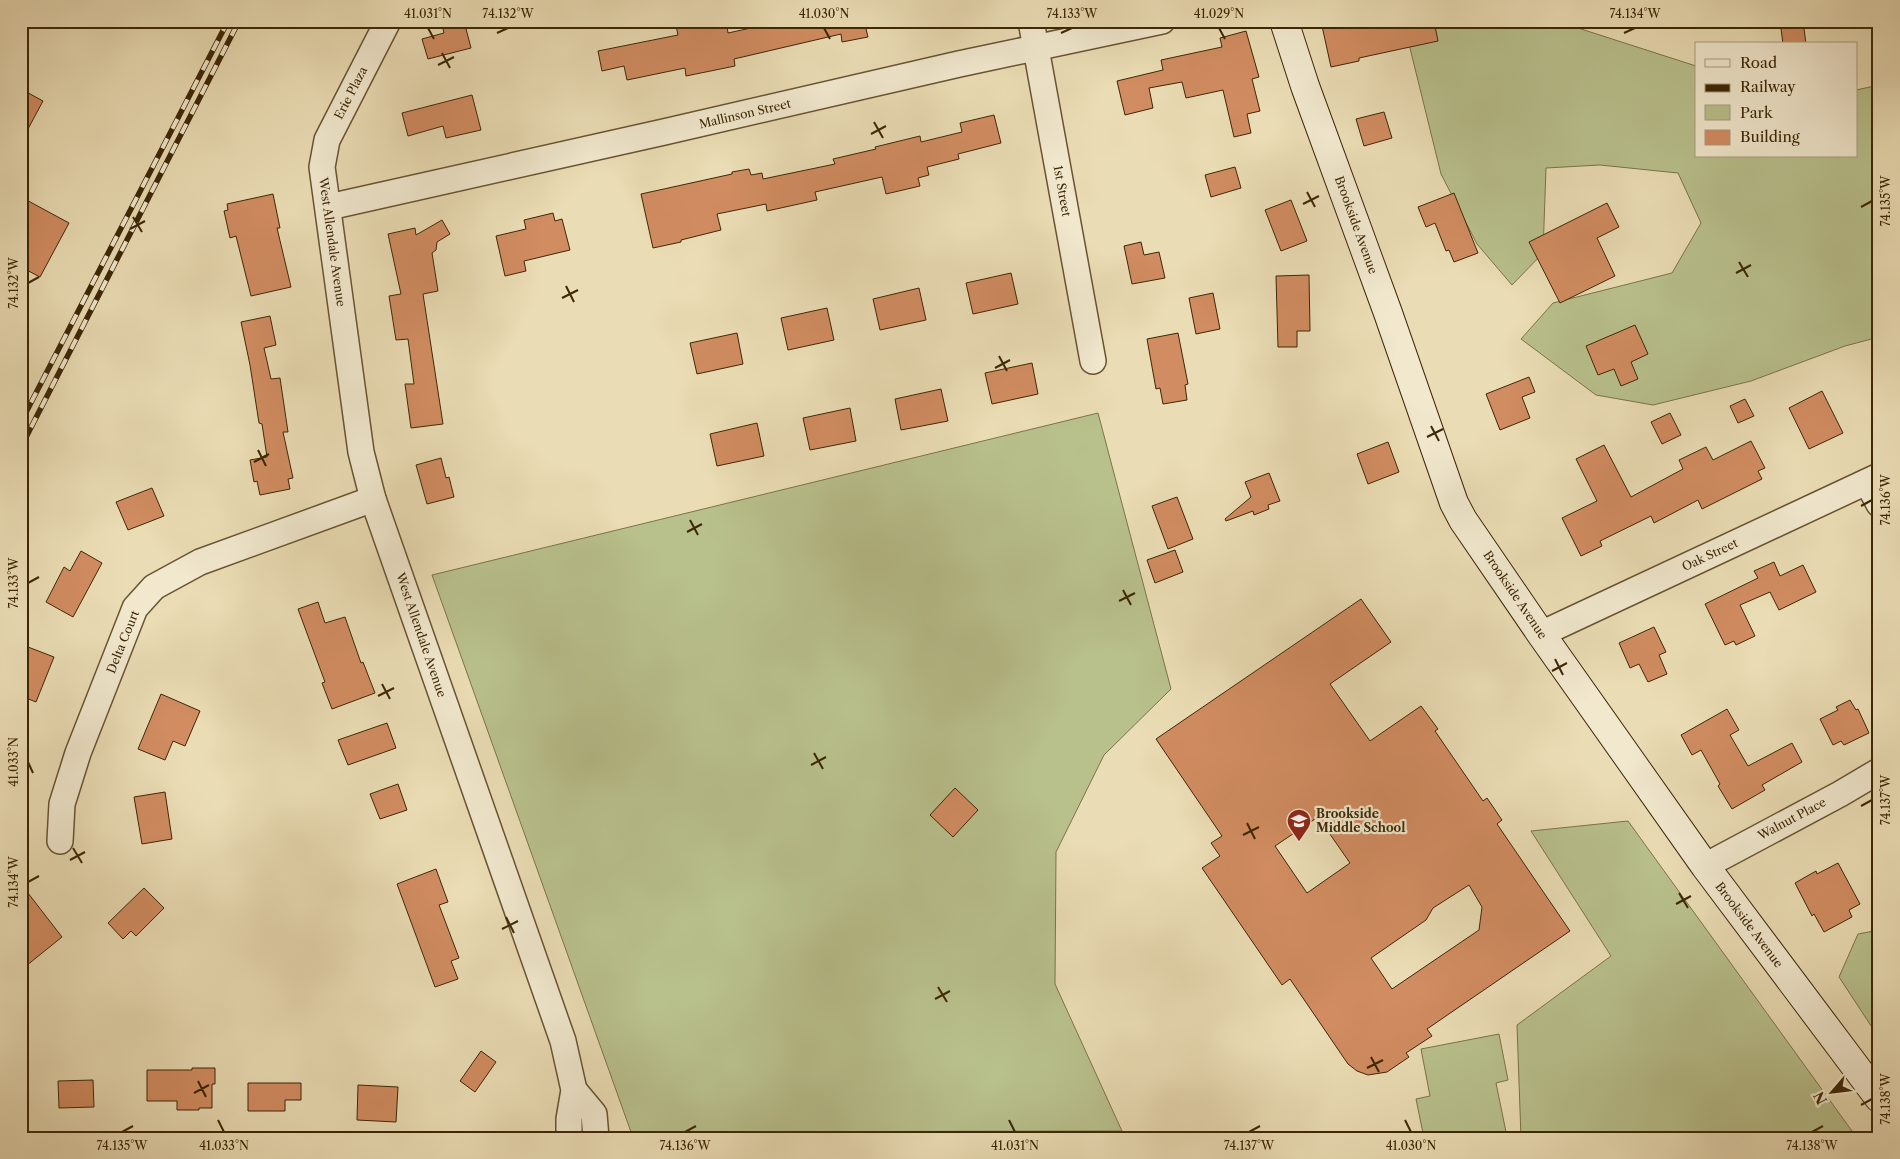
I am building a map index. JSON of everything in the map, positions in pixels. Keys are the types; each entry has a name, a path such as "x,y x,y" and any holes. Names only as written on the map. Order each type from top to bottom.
{"main road":[{"name":"Brookside Avenue","path":"1284,21 1305,86 1388,312 1454,503 1463,520 1541,634 1706,866 1879,1098"}],"street":[{"name":"Erie Plaza","path":"322,167 327,140 388,21"},
{"name":"1st Street","path":"1031,21 1093,361"},
{"name":"Mallinson Street","path":"328,207 958,64 1162,21"},
{"name":"West Allendale Avenue","path":"322,167 361,452 373,499 563,1041 574,1090 569,1119 569,1138"},
{"name":"Oak Street","path":"1541,634 1873,479"},
{"path":"1873,479 1879,504"},
{"name":"Delta Court","path":"60,842 62,804 78,753 135,608 154,587 200,562 373,499"},
{"name":"Walnut Place","path":"1706,866 1879,771"},
{"name":"West Allendale Avenue","path":"574,1090 594,1114 596,1138"}],"green space":[{"path":"1437,21 1541,21 1578,28 1695,66 1695,158 1858,158 1858,90 1879,85 1879,337 1845,346 1751,381 1653,405 1596,395 1521,339 1553,303 1672,273 1701,223 1678,173 1600,165 1546,168 1543,253 1512,285 1477,244 1441,174 1408,40"},
{"path":"1098,413 1171,689 1104,755 1056,852 1055,984 1122,1131 631,1132 432,575"},
{"path":"1628,821 1857,1138 1521,1138 1517,1025 1611,956 1531,831"},
{"path":"1879,930 1879,1038 1839,977 1858,934"},
{"path":"1499,1034 1508,1080 1496,1083 1506,1132 1478,1138 1424,1138 1416,1099 1430,1096 1421,1049"}],"building":[{"path":"441,21 464,21 471,48 428,59 422,39 444,33"},
{"path":"675,21 717,21 719,28 727,26 728,33 783,21 868,21 868,28 866,29 868,37 842,42 841,34 734,59 735,66 686,76 685,68 627,80 624,66 602,71 598,51 678,35"},
{"path":"1344,21 1434,21 1438,41 1359,58 1359,61 1331,67 1322,26"},
{"path":"1780,21 1803,21 1806,42 1783,42"},
{"path":"1246,31 1259,77 1252,79 1260,111 1247,114 1251,133 1234,137 1223,90 1186,98 1182,82 1149,88 1153,108 1125,115 1117,81 1163,70 1161,60 1222,47 1220,38"},
{"path":"21,89 43,101 21,142"},
{"path":"472,95 481,130 446,138 443,126 408,136 402,113"},
{"path":"1384,112 1392,138 1364,146 1356,119"},
{"path":"994,115 1001,143 958,154 959,159 927,167 929,175 918,178 920,186 886,194 882,177 815,192 817,200 767,211 766,204 717,214 721,230 653,248 641,194 749,169 751,175 762,173 763,179 835,164 833,159 876,149 875,147 920,136 921,142 962,132 960,123"},
{"path":"1235,167 1241,188 1211,197 1205,175"},
{"path":"1454,193 1478,253 1454,262 1449,250 1446,251 1435,223 1426,227 1418,207"},
{"path":"273,194 280,228 277,228 291,287 251,296 236,236 230,238 224,211 228,210 227,204"},
{"path":"21,197 69,223 40,277 21,267"},
{"path":"1291,200 1307,241 1281,251 1265,210"},
{"path":"1607,203 1619,227 1597,238 1615,276 1560,303 1529,242"},
{"path":"553,213 555,221 562,219 570,250 524,261 526,271 505,276 496,236 526,229 524,220"},
{"path":"442,220 450,234 437,242 436,250 432,253 438,291 423,294 443,424 411,428 405,384 414,384 408,339 396,340 389,296 401,294 388,234 415,228 416,235"},
{"path":"1141,242 1144,255 1159,252 1165,278 1132,284 1124,246"},
{"path":"1011,273 1018,304 973,314 966,283"},
{"path":"1309,275 1310,331 1297,331 1297,347 1278,347 1276,276"},
{"path":"919,288 926,320 880,330 873,299"},
{"path":"1213,293 1220,329 1196,334 1189,298"},
{"path":"827,308 834,340 788,350 781,318"},
{"path":"270,316 276,345 264,348 271,379 280,378 288,432 283,432 293,478 288,479 290,489 260,495 257,481 254,482 250,460 267,457 241,322"},
{"path":"1635,325 1648,354 1631,362 1638,379 1621,386 1614,369 1598,375 1586,346"},
{"path":"737,333 743,364 697,374 690,343"},
{"path":"1178,333 1188,384 1185,385 1187,400 1163,404 1160,388 1156,389 1147,339"},
{"path":"1032,363 1038,394 992,404 985,373"},
{"path":"1529,377 1535,392 1522,397 1530,418 1500,430 1486,394"},
{"path":"941,389 948,421 901,430 895,399"},
{"path":"1822,391 1843,433 1809,449 1789,408"},
{"path":"1745,399 1754,416 1738,423 1730,406"},
{"path":"850,408 856,441 810,450 803,418"},
{"path":"1670,413 1681,435 1662,444 1651,422"},
{"path":"757,423 764,456 717,466 710,434"},
{"path":"1751,441 1765,468 1758,471 1762,479 1702,509 1698,500 1654,523 1651,516 1600,541 1602,546 1581,556 1562,518 1597,501 1576,459 1604,445 1631,497 1683,469 1679,460 1706,447 1713,460"},
{"path":"1388,442 1399,472 1368,484 1357,454"},
{"path":"441,458 446,478 449,477 454,497 427,504 416,465"},
{"path":"1269,473 1280,501 1268,505 1269,509 1254,515 1253,511 1226,521 1225,519 1251,497 1245,482"},
{"path":"152,488 164,516 128,530 116,502"},
{"path":"1177,497 1193,539 1168,549 1152,506"},
{"path":"1175,550 1183,572 1155,583 1147,560"},
{"path":"81,551 102,563 73,617 46,602 64,567 70,571"},
{"path":"1774,562 1780,576 1803,565 1816,592 1779,610 1770,592 1740,605 1755,636 1736,645 1734,641 1725,645 1705,604 1758,578 1754,571"},
{"path":"1361,599 1391,642 1330,684 1370,741 1421,706 1438,729 1435,731 1483,801 1487,798 1502,820 1497,824 1570,931 1427,1029 1432,1036 1406,1053 1409,1057 1387,1072 1368,1075 1357,1071 1348,1064 1290,979 1282,985 1202,868 1220,856 1211,843 1222,836 1156,739","holes":["1318,817 1350,863 1307,893 1275,846","1469,885 1482,907 1479,930 1392,989 1371,958 1426,920 1433,908"]},
{"path":"318,602 325,623 345,617 361,663 363,662 375,693 332,709 322,683 325,682 298,609"},
{"path":"1654,627 1666,652 1659,655 1667,674 1648,682 1639,664 1630,668 1619,643"},
{"path":"28,647 54,657 36,702 21,696 21,665"},
{"path":"161,694 200,711 185,746 173,741 165,760 138,749"},
{"path":"1850,700 1856,710 1858,709 1869,733 1844,745 1841,741 1833,745 1820,719 1838,710 1836,707"},
{"path":"1727,709 1739,730 1730,735 1748,766 1792,743 1802,762 1762,785 1765,790 1732,809 1718,786 1720,784 1701,750 1692,755 1681,735"},
{"path":"387,723 396,748 348,765 338,740"},
{"path":"398,784 407,810 380,819 370,794"},
{"path":"955,788 978,810 953,837 930,815"},
{"path":"165,792 172,839 142,844 134,797"},
{"path":"1838,863 1860,904 1849,910 1852,917 1824,932 1814,914 1812,916 1795,883 1816,871 1817,874"},
{"path":"436,869 448,902 439,905 459,958 451,961 458,979 435,987 397,884"},
{"path":"21,884 62,937 21,970"},
{"path":"144,888 164,908 136,936 131,931 123,939 108,923"},
{"path":"481,1051 496,1062 475,1092 460,1081"},
{"path":"192,1068 215,1068 215,1084 212,1084 212,1108 177,1110 177,1101 147,1101 147,1070 192,1070"},
{"path":"93,1080 94,1107 59,1108 58,1081"},
{"path":"248,1083 301,1083 301,1100 285,1100 285,1111 248,1111"},
{"path":"358,1085 398,1087 396,1122 357,1120"}],"railway":[{"path":"21,422 228,21"},
{"path":"21,447 239,21"}],"place":[{"name":"Brookside Middle School","path":"1299,842"}]}
